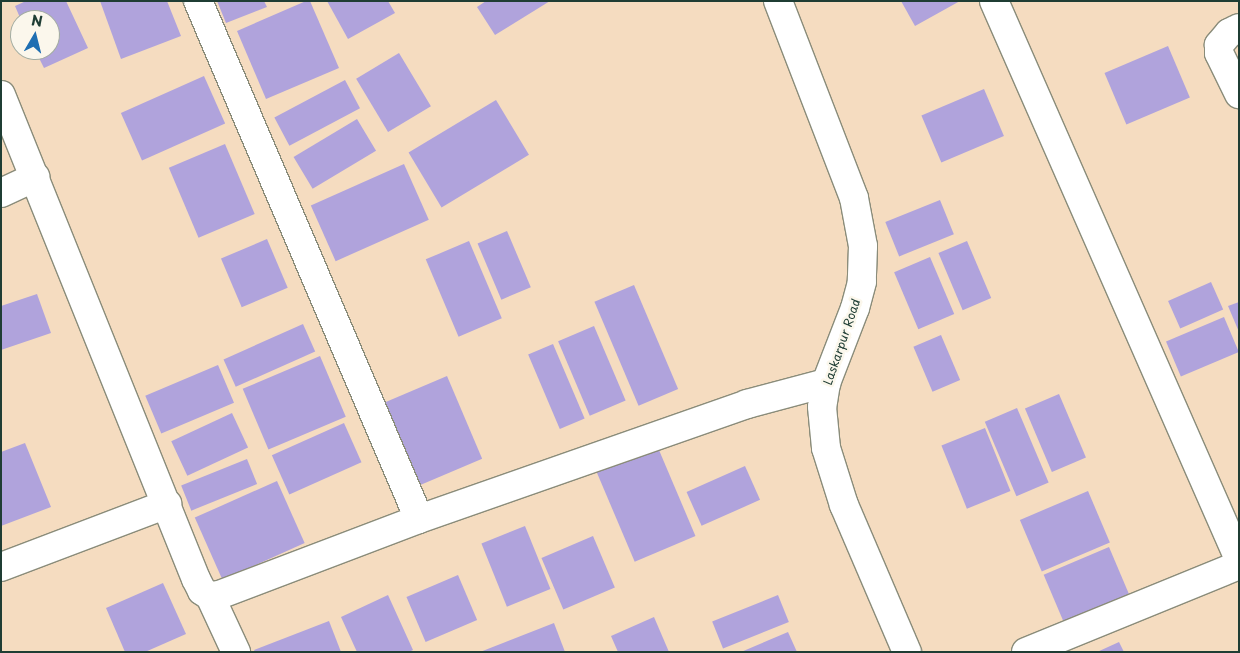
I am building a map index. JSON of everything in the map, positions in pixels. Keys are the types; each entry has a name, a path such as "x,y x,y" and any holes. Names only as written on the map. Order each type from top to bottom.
{"street":[{"path":"198,1 419,519"},
{"name":"Laskarpur Road","path":"778,1 854,198 863,246 862,282 855,308 826,383 822,407 826,448 835,478 907,652"},
{"path":"994,1 1239,559"},
{"path":"1239,28 1229,33 1219,45 1219,53 1239,94"},
{"path":"1,95 196,579 202,591 210,596 236,652"},
{"path":"1,193 35,177"},
{"path":"210,596 419,519 747,404 826,383"},
{"path":"1,567 167,504"},
{"path":"1026,652 1239,565"}],"building":[{"path":"26,1 66,1 88,48 44,68 40,60 60,60 60,10 17,10 15,6"},
{"path":"100,1 167,1 181,36 121,59"},
{"path":"217,1 264,1 267,7 226,23"},
{"path":"306,1 310,1 339,68 266,99 237,31"},
{"path":"327,1 388,1 395,13 348,39"},
{"path":"486,1 550,1 495,35 477,7"},
{"path":"901,1 960,1 915,26"},
{"path":"1168,46 1190,98 1126,125 1104,73"},
{"path":"399,53 431,106 388,132 356,79"},
{"path":"204,76 225,124 142,161 121,113"},
{"path":"345,80 360,108 289,146 274,118"},
{"path":"984,89 1004,136 941,163 921,116"},
{"path":"496,100 529,155 442,207 409,153"},
{"path":"357,119 376,151 313,189 294,157"},
{"path":"225,144 255,214 199,238 169,168"},
{"path":"404,164 429,220 336,261 311,205"},
{"path":"940,200 954,234 899,256 885,222"},
{"path":"507,231 531,287 501,300 478,244"},
{"path":"267,239 288,288 242,307 221,259"},
{"path":"469,241 502,318 459,337 426,259"},
{"path":"967,241 991,298 963,310 938,253"},
{"path":"930,257 954,314 918,329 894,272"},
{"path":"1211,282 1223,309 1180,329 1168,301"},
{"path":"634,285 678,389 639,406 594,302"},
{"path":"37,294 51,333 1,350 1,306"},
{"path":"1239,302 1239,332 1228,306"},
{"path":"1224,317 1239,352 1181,377 1166,342"},
{"path":"303,324 315,351 236,387 224,359"},
{"path":"594,326 626,401 590,416 558,341"},
{"path":"941,335 960,380 933,392 913,347"},
{"path":"553,344 585,419 560,429 528,355"},
{"path":"320,356 346,417 268,450 243,389"},
{"path":"218,365 234,403 161,434 145,396"},
{"path":"447,376 482,459 417,487 382,404"},
{"path":"1059,394 1086,458 1052,472 1025,408"},
{"path":"1017,408 1049,483 1016,496 985,422"},
{"path":"232,413 248,447 187,476 171,441"},
{"path":"344,423 361,462 289,494 272,455"},
{"path":"985,428 1010,491 967,509 941,446"},
{"path":"25,443 51,507 1,526 1,452"},
{"path":"656,443 695,536 635,562 595,469"},
{"path":"247,459 257,484 191,511 181,486"},
{"path":"745,466 760,500 702,526 687,492"},
{"path":"277,481 305,543 222,580 195,518"},
{"path":"1088,491 1110,543 1042,571 1020,520"},
{"path":"525,526 550,589 507,607 481,544"},
{"path":"593,536 615,588 563,609 541,558"},
{"path":"1109,547 1132,602 1067,630 1044,575"},
{"path":"458,575 477,620 426,642 406,597"},
{"path":"163,583 186,634 145,652 125,652 106,608"},
{"path":"388,595 413,650 409,652 357,652 341,617"},
{"path":"778,595 789,622 723,648 712,622"},
{"path":"654,617 669,652 618,652 611,636"},
{"path":"329,621 341,652 255,652 254,650"},
{"path":"554,623 565,652 480,652"},
{"path":"788,632 797,652 741,652"},
{"path":"1119,642 1124,652 1097,652"}]}
